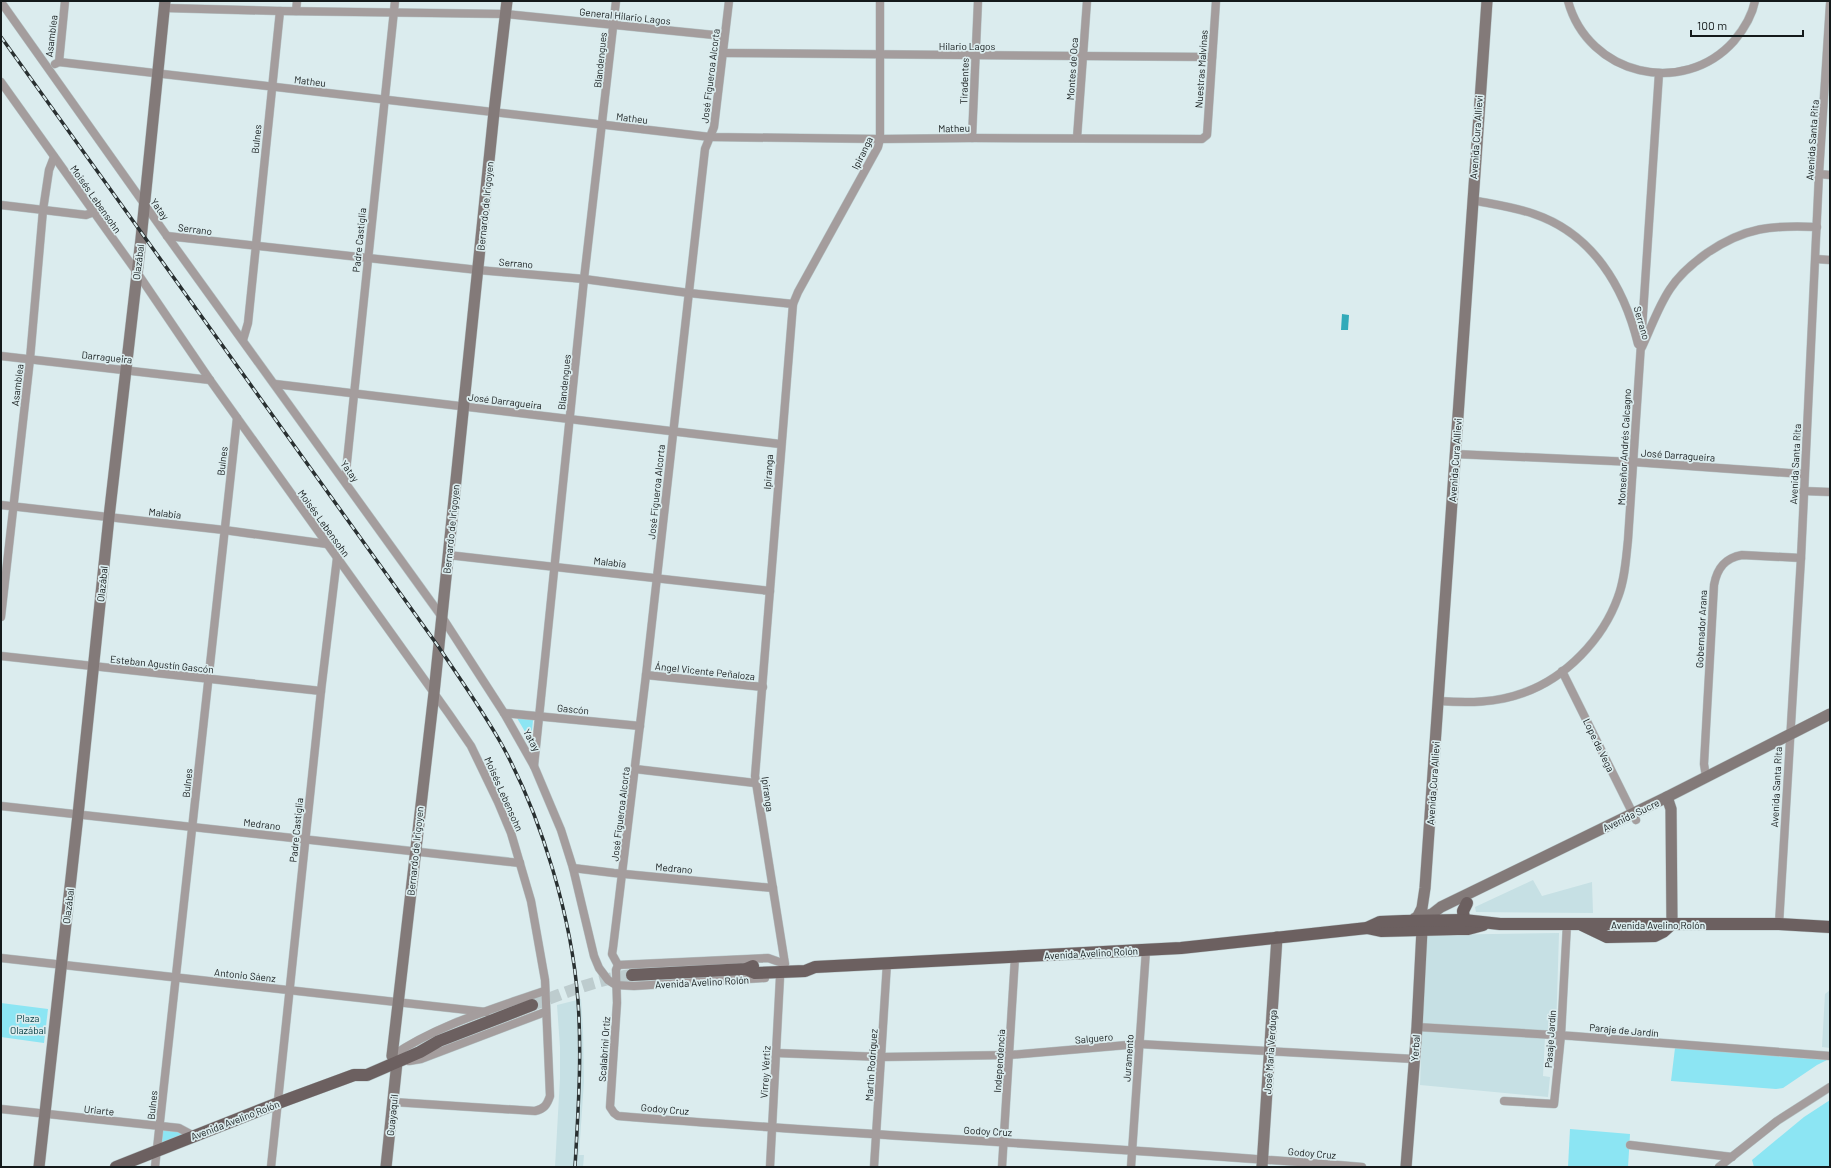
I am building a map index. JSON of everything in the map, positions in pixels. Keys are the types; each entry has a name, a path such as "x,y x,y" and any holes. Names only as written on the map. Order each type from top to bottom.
{"main road":[{"path":"1464,920 1464,911 1467,903"},
{"name":"Avenida Avelino Rolón","path":"1367,928 1380,922 1464,920 1486,924 1779,924 1830,927"},
{"name":"Avenida Avelino Rolón","path":"632,976 746,969 755,973 805,971 815,967 1146,950 1367,928 1381,931 1468,929 1486,924"},
{"name":"Avenida Avelino Rolón","path":"116,1167 278,1103 354,1075 364,1068 395,1059 417,1045 439,1041 532,1005"}],"street":[{"name":"Asamblea","path":"49,69 59,62 65,1"},
{"path":"296,11 297,1"},
{"name":"Padre Castiglia","path":"345,481 395,1"},
{"name":"Bernardo de Irigoyen","path":"395,1059 398,1002 434,693 494,112 507,1"},
{"name":"Blandengues","path":"534,766 584,279 616,1"},
{"name":"José Figueroa Alcorta","path":"616,984 616,970 618,965 612,954 646,675 672,432 705,149 714,127 729,1"},
{"name":"Ipiranga","path":"783,971 773,888 756,783 780,444 792,304 878,147 880,139 880,1"},
{"name":"Tiradentes","path":"972,138 978,1"},
{"name":"Montes de Oca","path":"1077,138 1087,1"},
{"name":"Nuestras Malvinas","path":"1205,138 1207,135 1216,1"},
{"name":"Avenida Cura Allievi","path":"1417,918 1423,903 1425,891 1440,701 1472,200 1487,1"},
{"path":"1568,1 1571,11 1582,31 1597,48 1616,62 1637,70 1659,73 1683,71 1706,63 1726,50 1742,32 1753,11 1755,1"},
{"name":"Yatay","path":"1,2 144,204 442,617 504,713 534,766 561,830 573,868 596,963 602,974 616,984"},
{"name":"General Hilario Lagos","path":"165,4 280,11 506,14 724,36"},
{"name":"Olazábal","path":"39,1167 165,4"},
{"name":"Avenida Santa Rita","path":"1779,924 1801,558 1803,491 1818,226 1819,174 1827,97 1830,4"},
{"name":"Bulnes","path":"243,340 248,323 280,11"},
{"name":"Hilario Lagos","path":"722,53 1212,57"},
{"name":"Matheu","path":"59,62 710,137 880,139 1205,138"},
{"name":"Monseñor Andrés Calcagno","path":"1440,701 1478,702 1508,698 1532,690 1562,671 1585,650 1605,625 1619,595 1628,540 1659,73"},
{"name":"Moisés Lebensohn","path":"1,82 136,271 210,380 471,746 485,772 511,833 531,901 545,980 544,992 550,1096 548,1102 541,1110 535,1111 393,1102"},
{"name":"Asamblea","path":"1,617 12,506 30,359 43,210 49,170 54,157"},
{"path":"1819,174 1830,174"},
{"name":"Serrano","path":"1472,200 1513,208 1534,214 1555,223 1585,245 1600,262 1618,287 1628,309 1640,353"},
{"path":"1,205 86,215 94,212"},
{"name":"Serrano","path":"1640,353 1669,291 1677,280 1701,257 1729,239 1742,233 1761,228 1818,226"},
{"name":"Serrano","path":"167,236 478,270 584,279 689,293 792,304"},
{"path":"1816,259 1830,260"},
{"name":"Darragueira","path":"1,356 126,369 210,380"},
{"name":"José Darragueira","path":"275,384 780,444"},
{"name":"Bulnes","path":"155,1167 237,418"},
{"name":"José Darragueira","path":"1455,454 1633,462 1804,474"},
{"path":"1803,491 1830,492"},
{"name":"Malabia","path":"1,505 224,530 327,544"},
{"name":"Malabia","path":"448,555 657,577 770,591"},
{"name":"Gobernador Arana","path":"1706,777 1704,764 1714,585 1717,571 1726,561 1733,557 1742,555 1801,558"},
{"name":"Padre Castiglia","path":"271,1167 305,839 337,558"},
{"name":"Esteban Agustín Gascón","path":"1,656 321,692"},
{"name":"Lope de Vega","path":"1562,671 1634,817"},
{"name":"Ángel Vicente Peñaloza","path":"646,675 763,687"},
{"name":"Gascón","path":"504,713 640,726"},
{"name":"Avenida Sucre","path":"1432,914 1442,907 1669,800 1789,738 1830,714"},
{"name":"Avenida Sucre","path":"1669,800 1706,777 1789,738 1830,721"},
{"path":"635,769 756,783"},
{"path":"1669,800 1672,924"},
{"name":"Medrano","path":"1,806 520,863"},
{"name":"Avenida Sucre","path":"1404,921 1432,914 1449,912 1634,817"},
{"name":"Medrano","path":"573,868 773,888"},
{"path":"1425,891 1431,904 1442,907"},
{"path":"1423,903 1426,910 1432,914"},
{"name":"Pasaje Jardín","path":"1504,1102 1554,1104 1561,1035 1567,924"},
{"name":"Yerbal","path":"1406,1167 1417,1027 1422,930"},
{"name":"José Maria Verduga","path":"1262,1163 1277,938"},
{"name":"Juramento","path":"1131,1167 1146,950"},
{"name":"Independencia","path":"1002,1167 1015,957"},
{"name":"Antonio Sáenz","path":"1,958 61,966 486,1012"},
{"name":"Avenida Avelino Rolón","path":"618,965 768,958 783,971"},
{"name":"Martín Rodríguez","path":"874,1167 887,963"},
{"name":"Avenida Avelino Rolón","path":"616,984 634,986 783,971"},
{"name":"Virrey Vértiz","path":"770,1167 776,1053 783,971"},
{"name":"Scalabrini Ortíz","path":"614,1113 610,1107 617,1004 616,984"},
{"name":"Avenida Avelino Rolón","path":"395,1059 413,1041 486,1012 544,992"},
{"name":"Avenida Avelino Rolón","path":"395,1059 421,1059 545,1012"},
{"name":"Paraje de Jardín","path":"1417,1027 1561,1035 1830,1056"},
{"name":"Salguero","path":"776,1053 882,1056 1009,1055 1139,1044 1414,1059"},
{"name":"Guayaquil","path":"386,1167 393,1102 395,1059"},
{"path":"1719,1167 1777,1122 1830,1087"},
{"name":"Uriarte","path":"1,1109 179,1128 194,1136"},
{"name":"Godoy Cruz","path":"614,1113 618,1116 772,1128 1132,1151 1262,1163 1362,1167"},
{"path":"1630,1145 1732,1157"}],"shaded area":[{"path":"1342,314 1349,315 1348,330 1341,330"},
{"path":"1533,880 1542,896 1592,882 1593,913 1476,912 1475,907"},
{"path":"1559,933 1556,1031 1422,1024 1427,935"},
{"path":"1830,990 1830,1048 1822,1047 1825,994"},
{"path":"581,999 584,1081 579,1155 584,1155 583,1167 555,1167 560,1078 560,1047 557,1005"},
{"path":"1422,1031 1545,1038 1543,1076 1550,1077 1548,1097 1420,1085"}],"green space":[{"path":"517,718 533,720 531,742"},
{"name":"Plaza Olazábal","path":"1,1003 48,1009 44,1043 1,1037"},
{"path":"1675,1048 1827,1060 1783,1088 1776,1089 1671,1081"},
{"path":"1830,1100 1830,1167 1754,1167 1752,1160 1804,1117"},
{"path":"160,1126 194,1136 157,1150"},
{"path":"1570,1129 1630,1134 1628,1167 1568,1167"}],"tunnel":[{"path":"532,1005 594,983 632,975"}],"railway":[{"path":"1,37 438,646 495,732 517,774 530,804 553,870 562,903 575,969 580,1043 575,1167"}]}
